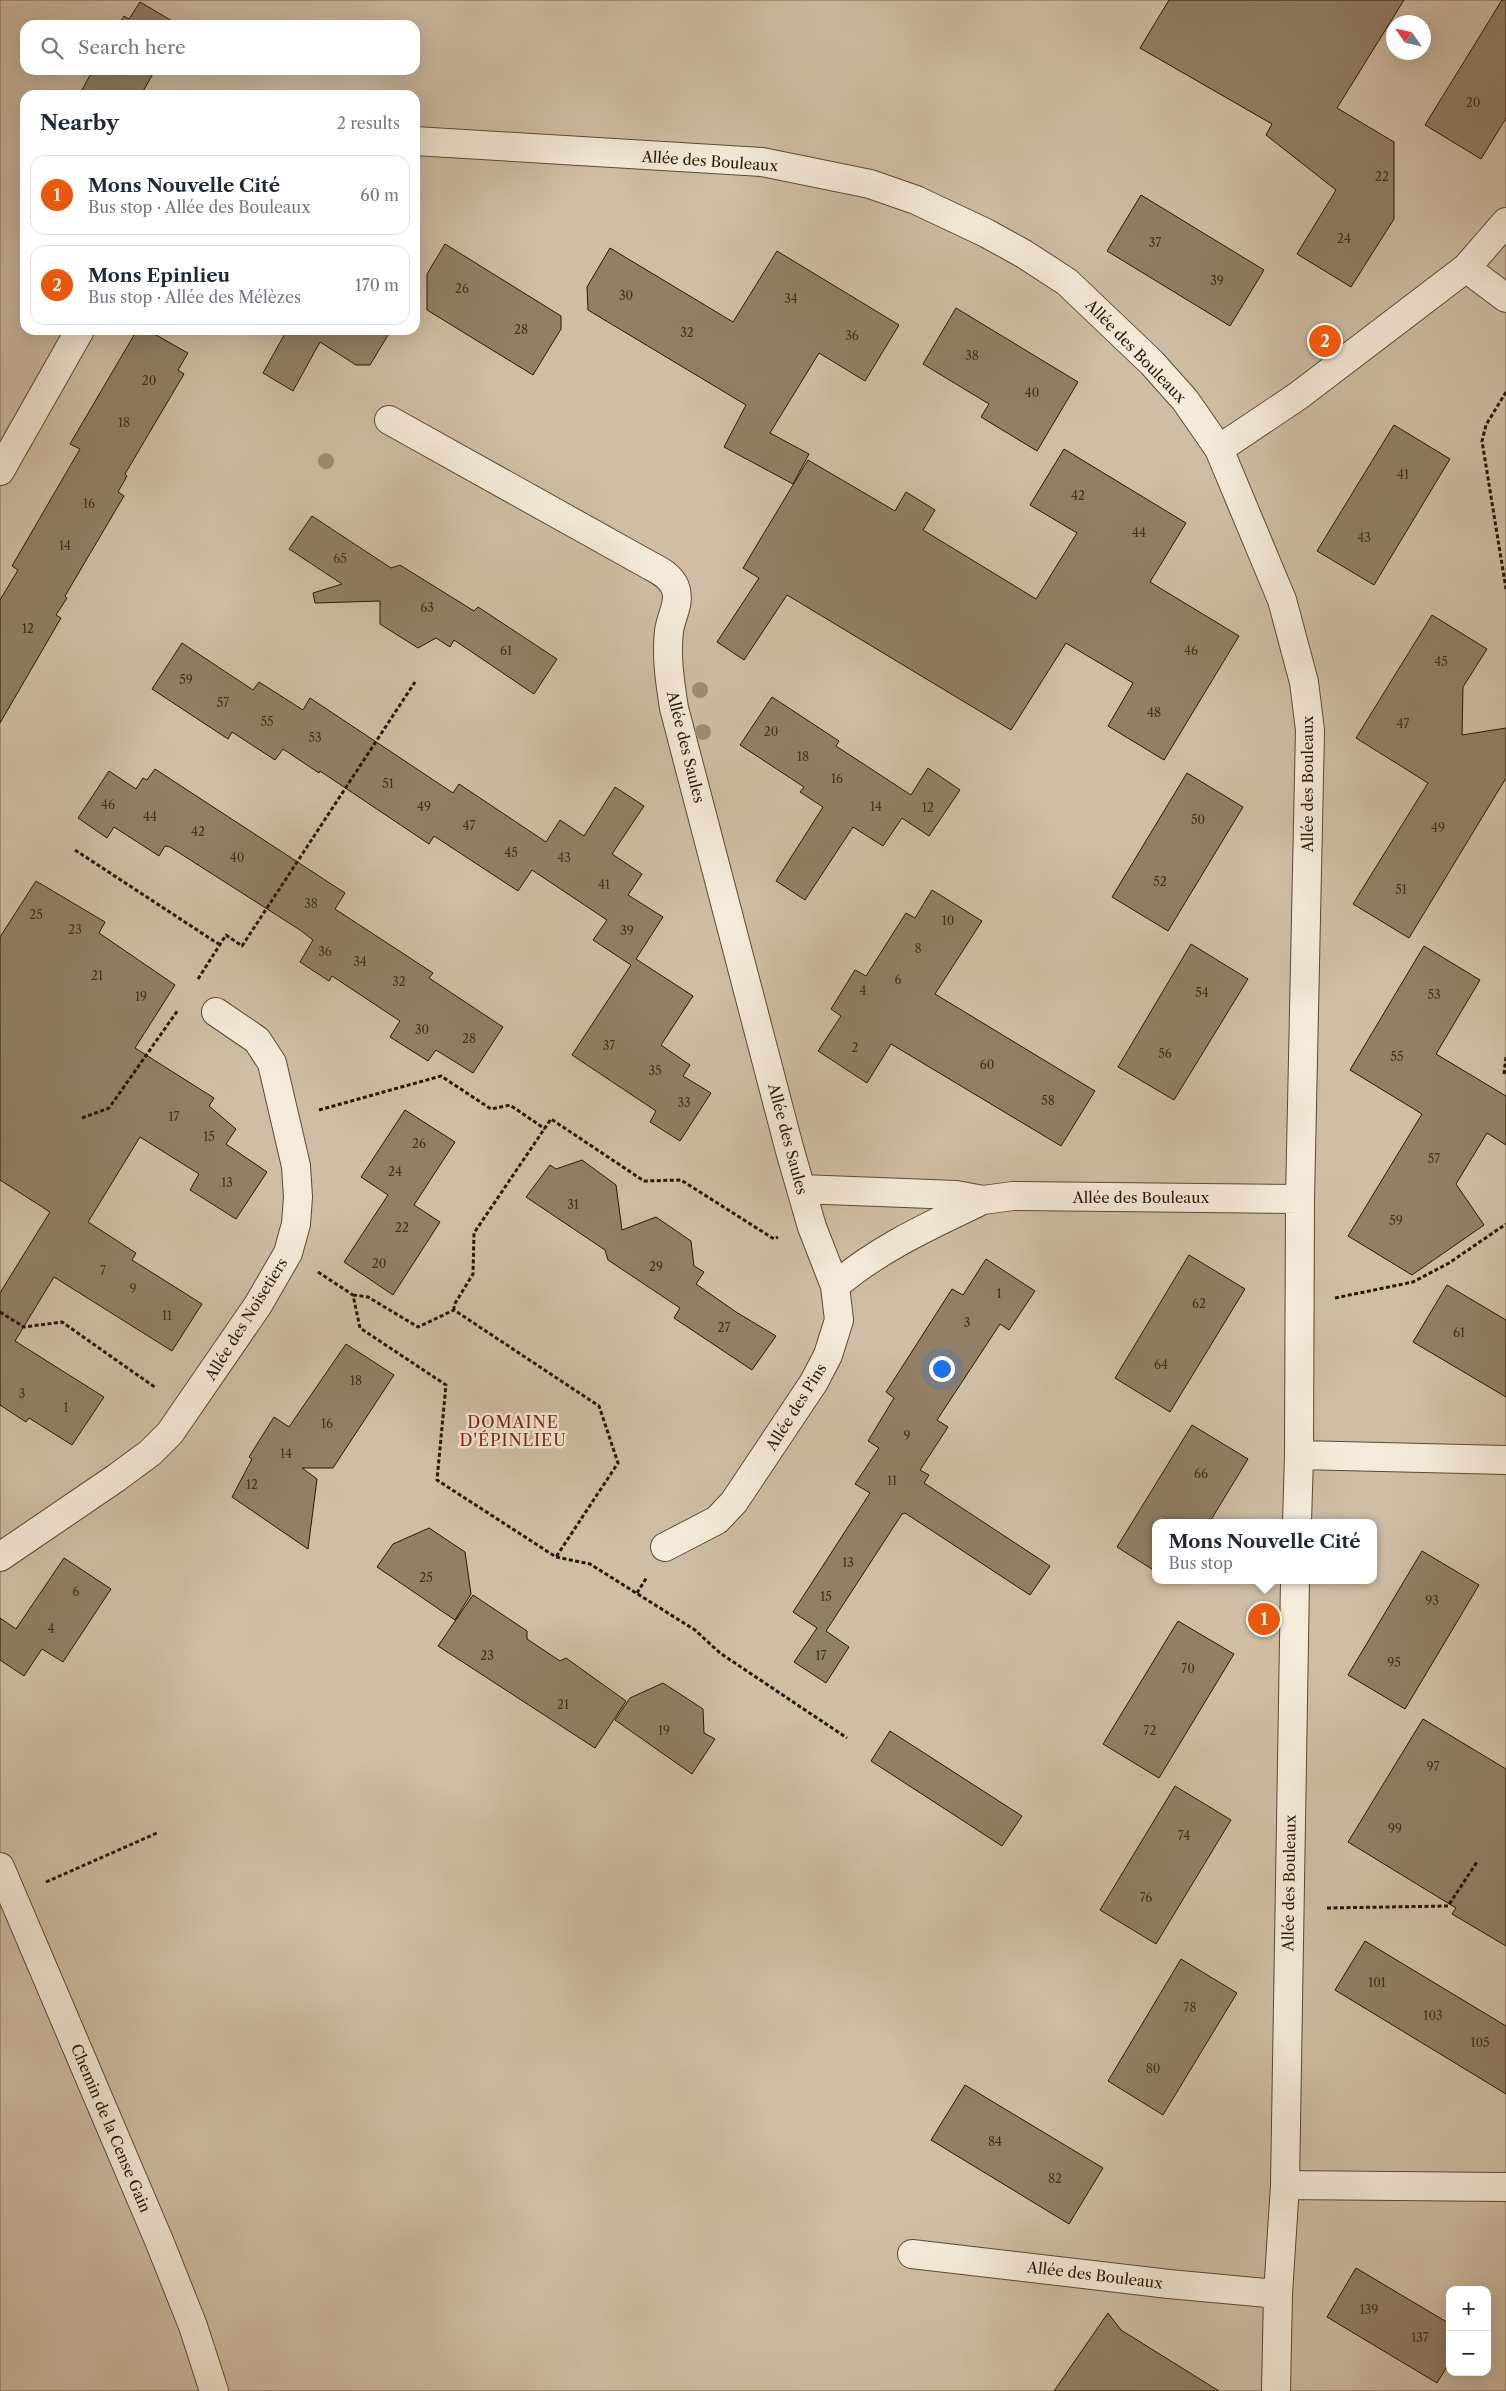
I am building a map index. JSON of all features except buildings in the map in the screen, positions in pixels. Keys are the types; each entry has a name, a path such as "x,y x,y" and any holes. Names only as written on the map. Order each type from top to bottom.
{"street":[{"name":"Allée des Bouleaux","path":"420,142 762,162 870,184 916,200 986,232 1032,258 1067,282 1152,363 1185,400 1219,449 1282,600 1304,682 1310,730 1300,1199 1297,1519"},
{"path":"1219,449 1298,396 1466,268 1506,222"},
{"path":"1466,268 1506,298"},
{"path":"0,471 77,335"},
{"name":"Allée des Saules","path":"389,420 668,576 675,587 676,607 669,630 668,665 674,708 812,1227"},
{"name":"Allée des Noisetiers","path":"0,1557 150,1453 170,1434 188,1410 276,1276 288,1253 296,1224 298,1197 296,1166 272,1063 257,1040 216,1012"},
{"name":"Allée des Bouleaux","path":"801,1189 956,1195 982,1200"},
{"name":"Allée des Bouleaux","path":"835,1286 860,1265 913,1233 982,1200 1013,1196 1300,1199"},
{"name":"Allée des Pins","path":"665,1547 717,1520 734,1502 781,1432 828,1355 839,1320 835,1286 812,1227"},
{"path":"1299,1455 1506,1460"},
{"name":"Allée des Bouleaux","path":"1276,2391 1278,2294 1285,2185 1295,1584"},
{"name":"Chemin de la Cense Gain","path":"0,1867 160,2243 193,2326 214,2391"},
{"path":"1285,2185 1506,2187"},
{"name":"Allée des Bouleaux","path":"912,2254 1169,2284 1278,2294"}],"path":[{"path":"1506,392 1486,425 1482,441 1506,589"},
{"path":"194,986 226,936 242,946 415,682"},
{"path":"74,850 220,945"},
{"path":"82,1118 109,1108 180,1008"},
{"path":"1504,1074 1506,1057"},
{"path":"285,1119 441,1076 491,1109 510,1105 545,1129"},
{"path":"454,1310 454,1305 473,1274 474,1233 551,1119 644,1181 681,1180 774,1239 812,1227"},
{"path":"1299,1304 1413,1282 1449,1263 1506,1224"},
{"path":"288,1253 353,1295 368,1297 418,1327 454,1310"},
{"path":"353,1295 360,1328 446,1385 436,1480 556,1557 590,1564 695,1630 720,1653 847,1738"},
{"path":"454,1310 599,1406 618,1463 556,1557"},
{"path":"0,1312 24,1327 62,1322 188,1410"},
{"path":"13,1896 157,1833"},
{"path":"1289,1909 1448,1906 1477,1862"}],"shaded area":[{"path":"0,0 1506,0 1506,2391 0,2391"}],"place":[{"name":"Mons Epinlieu","path":"1325,341"},
{"name":"Mons Nouvelle Cité","path":"1264,1619"}],"district":[{"name":"DOMAINE D'ÉPINLIEU","path":"513,1431"}]}
